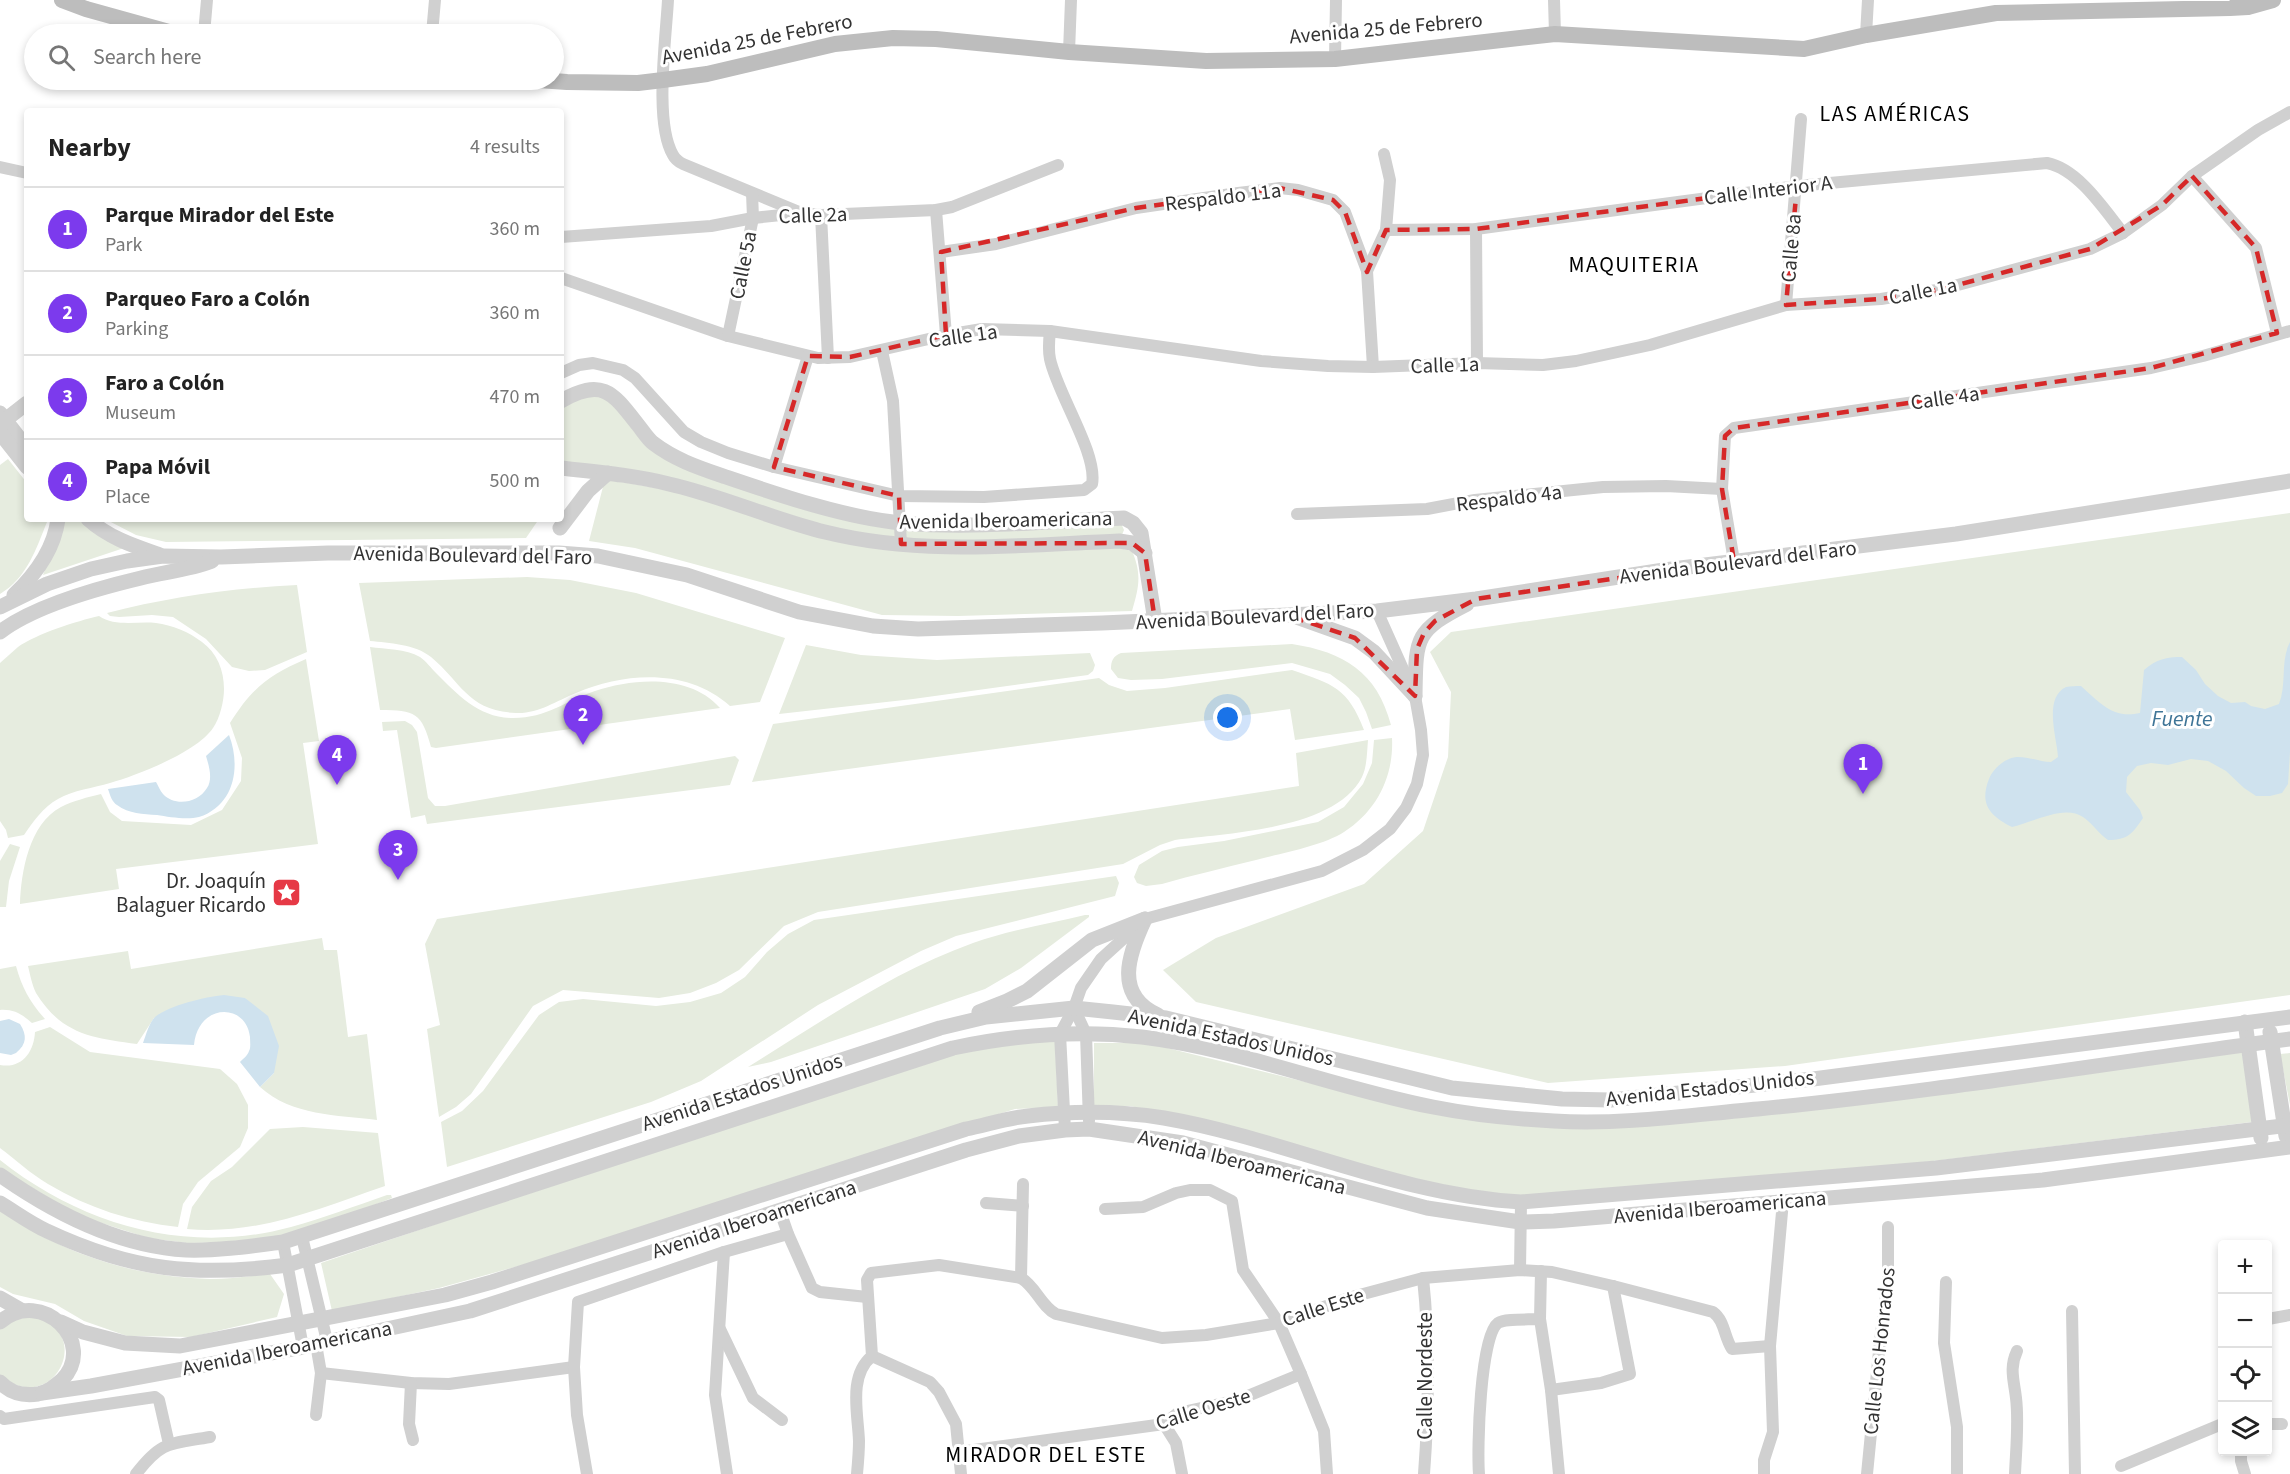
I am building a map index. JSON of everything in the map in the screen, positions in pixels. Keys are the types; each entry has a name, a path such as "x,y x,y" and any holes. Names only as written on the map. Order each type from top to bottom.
{"main road":[{"path":"62,0 140,24"},
{"name":"Avenida 25 de Febrero","path":"564,82 663,80 707,74 836,44 893,38 936,39 1069,52 1206,61 1335,59 1555,34 1804,49 1866,35 1995,13 2230,8 2248,7 2273,0"}],"street":[{"path":"205,24 207,0"},
{"path":"433,24 435,0"},
{"path":"668,0 663,110 668,142 674,157 683,164 801,213"},
{"path":"1069,52 1071,0"},
{"path":"1335,59 1336,0"},
{"path":"1554,0 1555,34"},
{"path":"1866,35 1868,0"},
{"name":"Calle 1a","path":"564,279 728,336 808,356 828,358 850,357 882,351 946,335 982,329 1050,331 1261,361 1372,367 1477,363 1543,365 1576,361 1650,345 1786,305 1881,299 1943,289 2090,249 2123,233 2162,205 2192,176 2258,130 2290,112"},
{"name":"Calle 8a","path":"1786,305 1801,119"},
{"path":"1367,271 1386,230 1390,180 1384,154"},
{"name":"Calle Interior A","path":"1386,230 1476,229 1797,186 2047,164 2057,165 2096,198 2123,233"},
{"name":"Calle 2a","path":"564,237 711,226 753,218 801,213 820,215 936,210 952,207 1058,165"},
{"path":"0,167 24,172"},
{"path":"2192,176 2256,248 2284,332"},
{"name":"Respaldo 11a","path":"940,252 996,244 1136,208 1280,188 1298,190 1333,200 1345,212 1367,271 1372,367"},
{"name":"Calle 5a","path":"728,336 753,218 752,193"},
{"path":"936,210 946,335"},
{"path":"820,215 828,358"},
{"path":"1476,229 1477,363"},
{"path":"564,372 579,365 593,363 623,370 635,378 684,432 728,453 774,467 899,496 984,497 1078,490 1090,486 1093,477 1085,444 1064,398 1050,359 1050,331"},
{"name":"Calle 4a","path":"1734,561 1722,489 1725,436 1734,428 2151,368 2203,356 2284,332"},
{"path":"882,351 893,401 901,544"},
{"path":"774,467 808,356"},
{"name":"Avenida Iberoamericana","path":"564,400 595,389 615,395 651,441 684,463 753,486 852,514 901,523 944,525 1124,518 1133,523 1141,533 1155,621"},
{"path":"24,405 1,423 17,445 24,460"},
{"name":"Avenida Iberoamericana","path":"564,468 608,472 669,484 825,532 901,544 922,547 991,547 1119,541 1132,543 1145,553"},
{"path":"564,518 608,472"},
{"name":"Avenida Boulevard del Faro","path":"2,606 47,584 91,569 127,561 163,556 221,557 328,553 598,556 687,575 799,612 873,626 918,629 1377,611 1734,561 1956,534 2290,480"},
{"name":"Respaldo 4a","path":"1297,514 1427,509 1475,500 1603,487 1666,486 1722,489"},
{"path":"2,606 43,563 54,539 57,522"},
{"path":"91,522 122,542 163,556"},
{"path":"559,524 559,554"},
{"name":"Avenida Boulevard del Faro","path":"0,632 42,609 86,593 139,578 200,565 221,557"},
{"path":"940,1028 1027,991 1092,940 1145,919 1322,871 1363,850 1390,829 1406,808 1417,784 1423,755 1415,696 1417,649 1424,633 1435,621 1476,598"},
{"path":"1377,611 1415,696"},
{"path":"1287,615 1355,638 1374,652 1415,696"},
{"path":"1065,1130 1060,1034 1074,1008 1081,988 1101,959 1145,919"},
{"path":"1145,919 1131,949 1128,971 1133,994 1141,1005 1166,1018"},
{"path":"1074,1008 1086,1034 1089,1129"},
{"name":"Avenida Estados Unidos","path":"0,1175 24,1192 79,1222 122,1237 159,1246 187,1250 283,1242 940,1028 986,1017 1074,1008 1166,1018 1452,1088 1562,1099 1611,1100 1813,1079 2290,1017"},
{"path":"2268,1019 2289,1147"},
{"path":"2245,1022 2263,1151"},
{"name":"Avenida Estados Unidos","path":"0,1203 46,1231 107,1256 151,1267 197,1271 249,1270 288,1265 953,1048 985,1041 1060,1034 1142,1037 1201,1047 1430,1107 1556,1122 1616,1122 1815,1104 2290,1039"},
{"path":"1813,1079 1815,1104"},
{"name":"Avenida Iberoamericana","path":"21,1310 35,1310 49,1314 83,1332 125,1343 180,1346 445,1294 492,1282 966,1129 1026,1116 1089,1113 1139,1115 1184,1122 1381,1178 1471,1197 1521,1202 1904,1171 2287,1126"},
{"name":"Avenida Iberoamericana","path":"0,1383 15,1393 29,1395 91,1386 316,1344 470,1311 966,1150 1019,1136 1065,1130 1089,1129 1184,1143 1426,1208 1520,1222 1895,1194 2043,1180 2289,1147"},
{"path":"857,1474 859,1449 857,1388 862,1367 872,1356 867,1297 868,1275 873,1272 939,1265 1021,1278 1023,1184"},
{"path":"1105,1209 1143,1207 1176,1193 1190,1190 1208,1190 1232,1201 1243,1270 1279,1323 1301,1374 1324,1431 1327,1474"},
{"path":"1764,1474 1764,1460 1773,1432 1770,1346 1783,1201"},
{"path":"1521,1202 1521,1270"},
{"path":"986,1203 1023,1206"},
{"path":"780,1211 812,1288 820,1292 867,1297"},
{"name":"Calle Los Honrados","path":"1867,1474 1888,1281 1888,1227"},
{"path":"587,1474 577,1415 574,1367 579,1301 724,1252 788,1234"},
{"path":"302,1237 322,1318 316,1344 321,1373 316,1415"},
{"path":"283,1242 300,1322 316,1344"},
{"path":"724,1252 715,1395 727,1474"},
{"name":"Calle Este","path":"1021,1278 1030,1284 1050,1310 1056,1314 1162,1338 1206,1335 1279,1323 1352,1297 1423,1278 1521,1270 1540,1271 1613,1286 1713,1312 1722,1321 1726,1340 1732,1349 1770,1346"},
{"path":"1540,1271 1540,1319 1551,1390 1559,1474"},
{"name":"Calle Nordeste","path":"1423,1278 1428,1324 1429,1368 1424,1474"},
{"path":"1946,1282 1944,1343 1957,1427 1957,1474"},
{"path":"1551,1390 1600,1383 1630,1374 1613,1286"},
{"path":"0,1298 21,1310"},
{"path":"0,1322 21,1310"},
{"path":"2072,1311 2075,1474"},
{"path":"2272,1317 2290,1315"},
{"path":"1479,1474 1477,1450 1483,1375 1494,1328 1503,1321 1540,1319"},
{"path":"42,1393 55,1387 65,1376 71,1363 73,1348 69,1335 61,1322"},
{"path":"720,1328 753,1398 782,1420"},
{"path":"2015,1474 2016,1397 2012,1362 2017,1351"},
{"path":"872,1356 934,1386 956,1424 962,1474"},
{"path":"321,1373 411,1383 456,1384 574,1367"},
{"name":"Calle Oeste","path":"959,1452 1164,1424 1178,1413 1238,1400 1301,1374"},
{"path":"411,1383 409,1424 412,1440"},
{"path":"1,1421 155,1397 159,1400 170,1444"},
{"path":"1164,1424 1176,1443 1182,1474"},
{"path":"2272,1424 2282,1424"},
{"path":"2121,1466 2218,1426"},
{"path":"136,1474 155,1451 170,1444 210,1437"},
{"path":"2241,1456 2245,1474"}],"highlighted area":[{"path":"2192,176 2256,248 2277,333 2151,368 1734,428 1725,436 1722,489 1734,561 1476,599 1435,621 1424,633 1417,649 1415,696 1355,638 1287,615 1155,621 1145,553 1132,543 901,544 899,496 774,467 808,356 850,357 946,335 941,252 1136,208 1280,188 1333,200 1345,212 1367,272 1386,230 1476,229 1797,186 1786,305 1881,299 1943,289 2090,249 2162,205"}],"shaded area":[{"path":"595,391 614,399 651,444 862,520 1121,523 1124,530 1121,537 898,542 564,466 564,403"},
{"path":"8,459 24,479 24,522 47,522 24,571 0,594 0,465"},
{"path":"605,479 673,491 826,538 1115,547 1132,551 1138,574 1136,595 1132,611 958,616 882,615 635,548 589,541"},
{"path":"2290,513 2290,995 1785,1066 1548,1083 1196,1002 1163,970 1216,938 1364,884 1423,831 1448,757 1451,692 1430,652 1451,632"},
{"path":"59,522 85,522 124,548 43,575 56,541"},
{"path":"111,522 537,522 526,538 166,542 136,535"},
{"path":"527,577 570,580 636,593 785,638 760,702 730,706 695,685 656,677 635,678 595,686 524,713 500,711 476,701 431,657 417,649 370,641 359,583"},
{"path":"297,585 307,652 265,670 249,671 232,667 206,639 173,617 152,615 119,617 110,616 107,613 201,594"},
{"path":"99,616 119,623 168,625 192,635 207,646 219,662 224,682 218,719 205,737 181,754 136,774 64,796 43,810 24,835 8,838 0,821 0,663 18,647 35,637"},
{"path":"1292,644 1327,653 1356,668 1377,691 1391,725 1372,729 1359,698 1345,685 1330,674 1292,663 1162,679 1118,678 1111,669 1113,659 1121,653"},
{"path":"806,645 861,655 937,660 1090,653 1095,665 1093,671 1088,675 913,699 779,714"},
{"path":"370,647 402,651 420,657 470,704 479,710 501,717 536,715 595,691 627,683 644,682 678,684 693,689 708,697 720,708 436,748 431,747 424,727 415,716 401,711 380,710"},
{"path":"306,659 319,741 303,743 318,844 116,869 119,889 20,904 22,878 34,837 50,815 61,807 101,794 110,812 122,821 191,825 222,810 241,781 242,758 230,723 246,700 262,684"},
{"path":"1292,670 1329,684 1345,696 1364,730 1295,740 1290,709 752,782 773,724 1099,678 1109,685 1127,691 1165,688"},
{"path":"405,721 417,732 428,798 435,806 735,756 739,760 730,785 427,824 425,815 411,818 397,730 383,731 382,722"},
{"path":"1392,738 1390,766 1381,791 1366,814 1344,832 1302,849 1162,884 1146,886 1137,883 1134,877 1139,865 1162,851 1318,822 1344,807 1363,784 1372,763 1374,740"},
{"path":"1368,740 1364,773 1348,795 1329,808 1305,818 1250,831 1175,840 1123,864 818,912 784,926 739,970 716,983 690,993 659,998 563,990 533,1006 471,1094 456,1107 439,1117 427,1029 440,1025 425,944 437,919 1299,786 1296,753"},
{"path":"10,844 20,847 9,881 6,907 0,907 0,861"},
{"path":"1116,876 1119,883 1115,896 956,936 921,951 818,1005 701,1081 651,1102 447,1167 441,1122 462,1111 483,1091 539,1015 559,1002 583,999 656,1006 690,1002 721,993 745,977 767,952 788,934 814,920"},
{"path":"1085,915 1089,917 1021,968 985,989 771,1062 748,1067 858,999 914,968 1000,934"},
{"path":"322,938 324,950 337,950 348,1037 367,1034 377,1120 301,1109 286,1104 260,1087 274,1073 245,998 154,1018 137,1044 121,1042 80,1032 57,1018 36,993 28,966 128,951 131,969"},
{"path":"16,966 27,994 45,1019 32,1023 17,1013 0,1010 0,969"},
{"path":"50,1027 90,1052 220,1069 237,1084 248,1105 248,1128 240,1147 198,1182 183,1204 178,1227 127,1218 63,1193 0,1148 0,1065 8,1066 20,1062 32,1046 35,1032"},
{"path":"1055,1041 1058,1107 1015,1109 840,1163 580,1249 439,1288 332,1311 321,1263 620,1162 974,1047"},
{"path":"1094,1043 1147,1043 1363,1096 1559,1127 2244,1052 2252,1122 1876,1168 1521,1196 1482,1192 1388,1174 1227,1126 1130,1106 1094,1108"},
{"path":"2290,1053 2290,1105 2280,1054"},
{"path":"303,1127 378,1133 385,1186 312,1211 264,1224 213,1230 187,1229 192,1207 211,1181 232,1167 270,1129"},
{"path":"0,1160 32,1183 101,1218 138,1229 176,1236 214,1238 252,1235 291,1227 387,1195 391,1195 392,1198 330,1222 255,1242 187,1243 148,1238 77,1215 0,1168"},
{"path":"0,1211 74,1251 127,1268 154,1274 210,1279 270,1274 284,1294 277,1317 191,1337 127,1336 84,1321 55,1304 13,1294 0,1287"},
{"path":"30,1316 52,1325 61,1336 65,1349 63,1363 56,1374 46,1383 32,1387 17,1385 0,1375 0,1329 8,1322"}],"water":[{"name":"Fuente","path":"2290,642 2290,752 2288,784 2282,793 2256,796 2226,771 2208,761 2191,759 2168,765 2151,763 2137,766 2127,777 2126,792 2140,810 2143,818 2132,832 2120,839 2108,840 2086,819 2075,814 2057,813 2012,827 1992,814 1988,808 1986,788 1992,773 2003,762 2014,757 2024,757 2051,762 2058,757 2053,709 2059,692 2066,687 2081,686 2114,712 2140,713 2144,670 2162,659 2182,657 2218,696 2231,703 2245,702 2265,709 2279,704 2283,689 2285,657"},
{"path":"229,735 234,759 232,783 221,803 211,811 194,818 141,814 122,808 112,800 108,789 156,782 163,794 174,801 186,802 198,797 210,781 206,756"},
{"path":"224,995 245,998 268,1016 279,1046 274,1073 260,1087 240,1062 250,1050 250,1037 247,1026 232,1013 222,1012 204,1021 197,1031 194,1045 143,1043 151,1022 161,1013 188,1002"},
{"path":"9,1019 20,1024 25,1036 22,1046 11,1055 0,1053 0,1021"}],"place":[{"name":"Parqueo Faro a Colón","path":"583,745"},
{"name":"Papa Móvil","path":"337,785"},
{"name":"Parque Mirador del Este","path":"1863,794"},
{"name":"Faro a Colón","path":"398,880"},
{"name":"Dr. Joaquín Balaguer Ricardo","path":"287,893"}],"district":[{"name":"LAS AMÉRICAS","path":"1895,114"},
{"name":"MAQUITERIA","path":"1634,265"},
{"name":"MIRADOR DEL ESTE","path":"1046,1455"}]}
